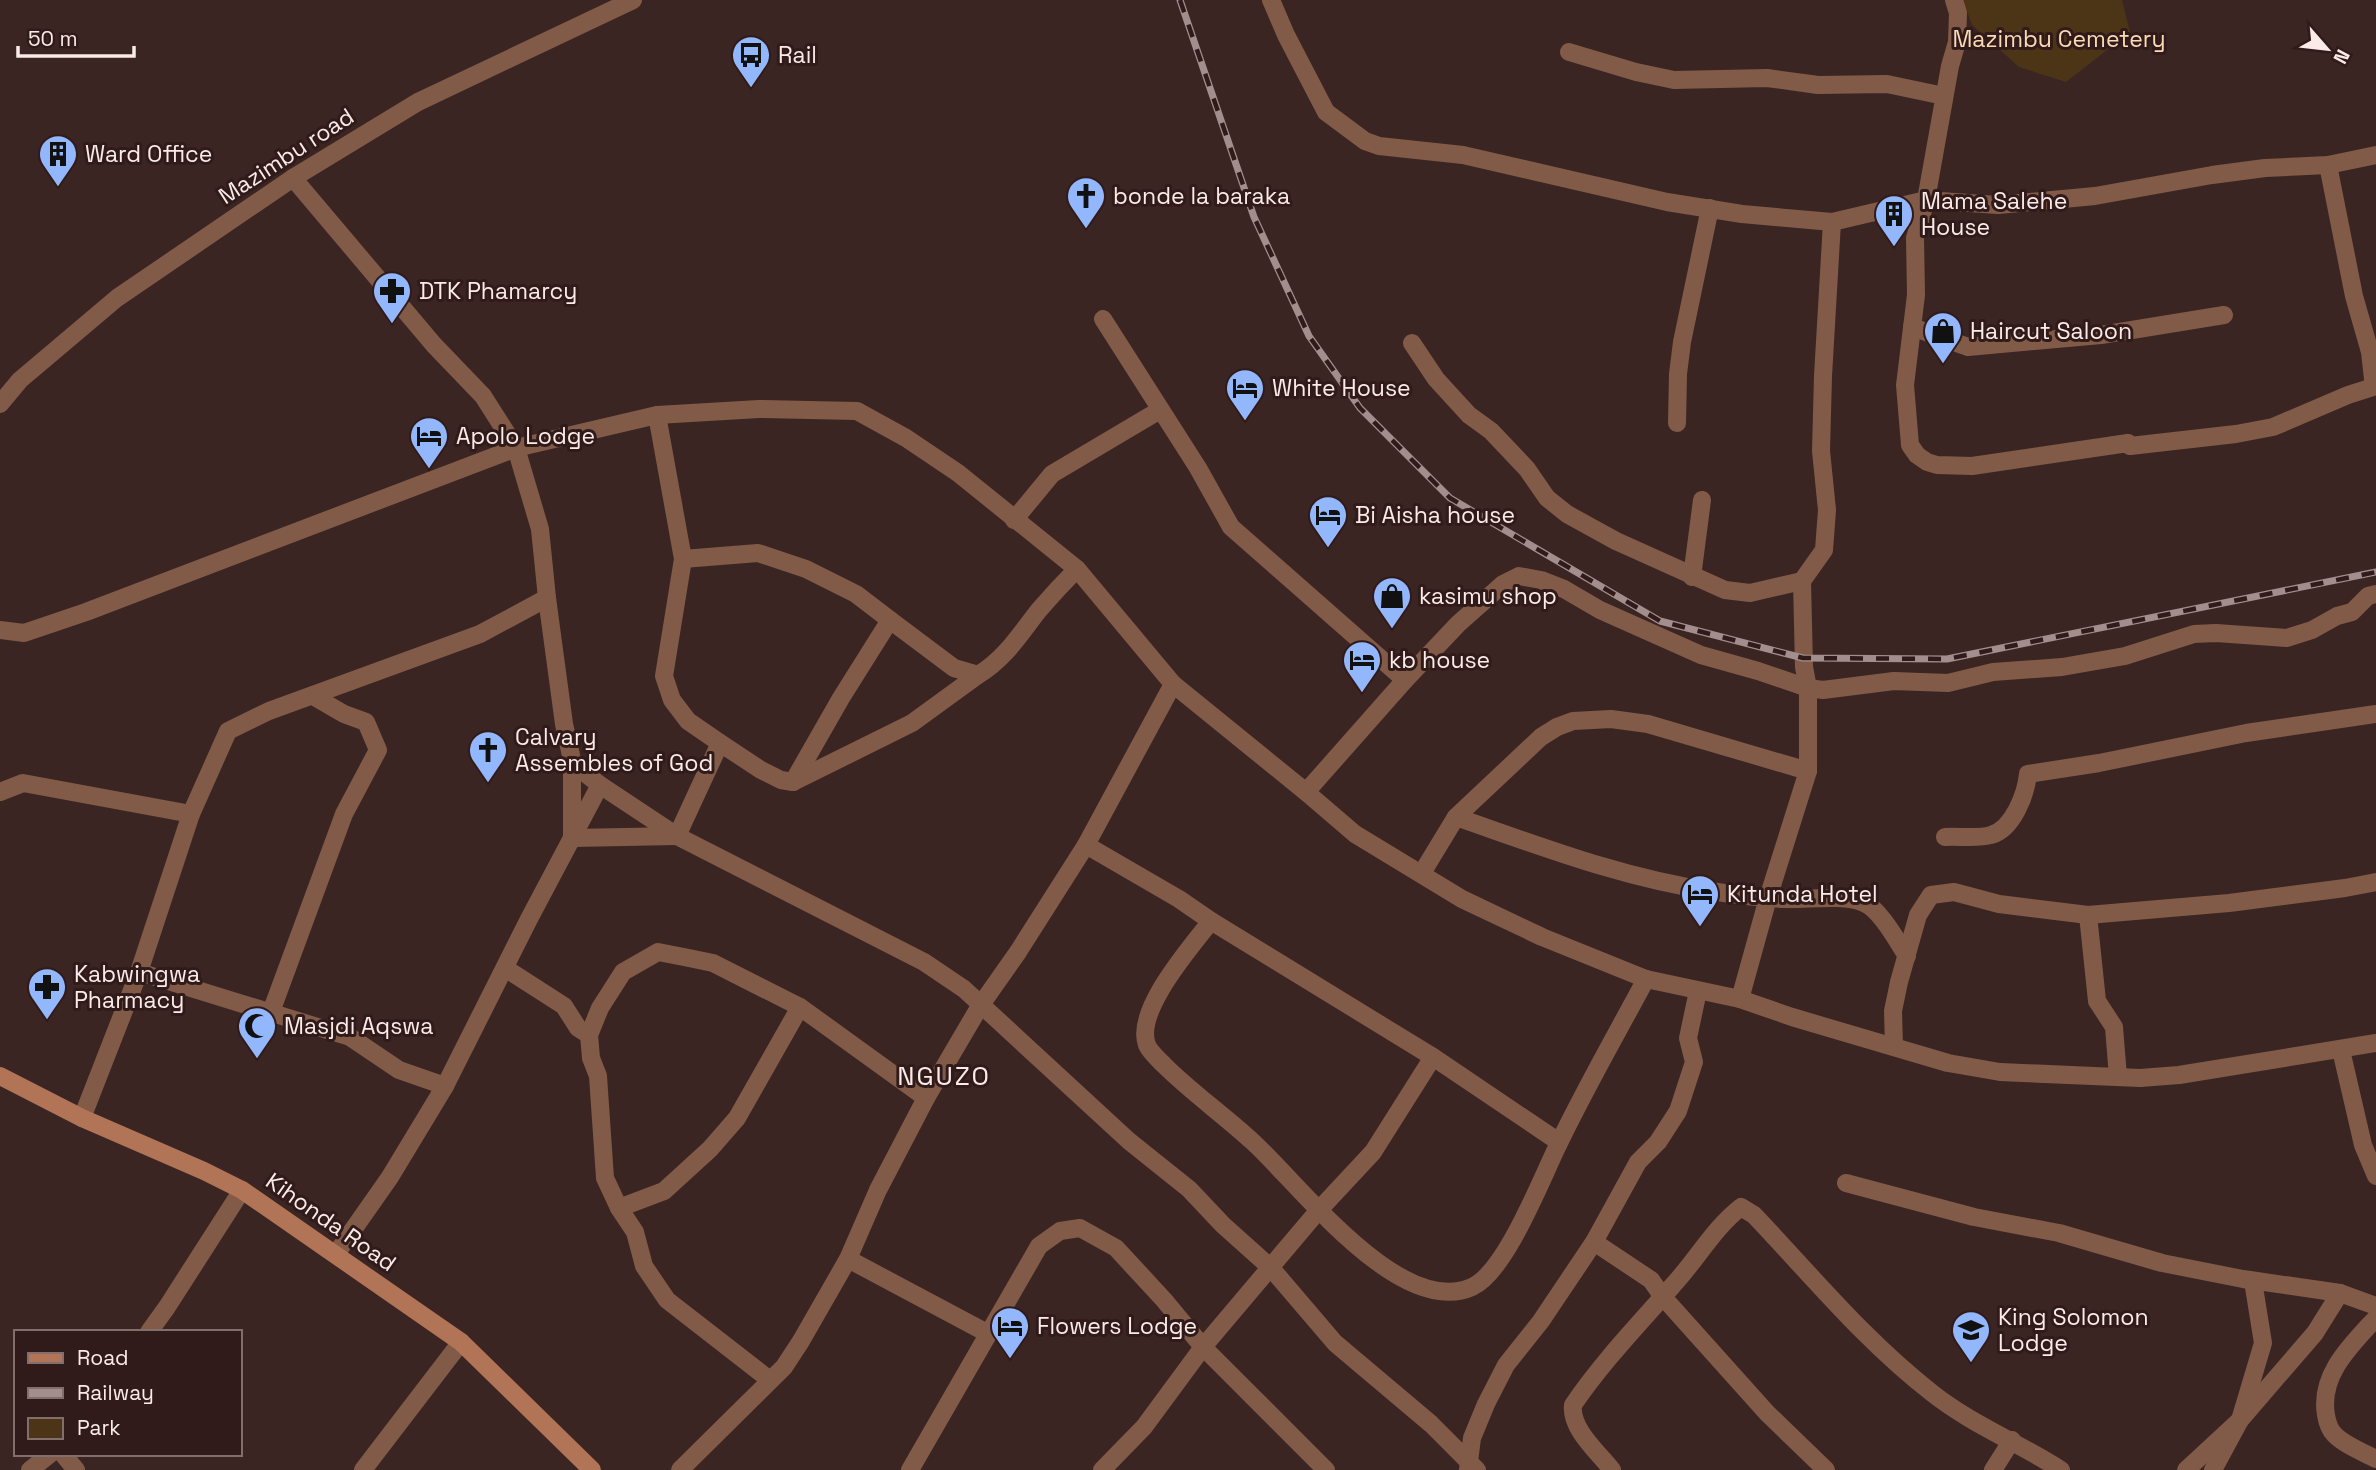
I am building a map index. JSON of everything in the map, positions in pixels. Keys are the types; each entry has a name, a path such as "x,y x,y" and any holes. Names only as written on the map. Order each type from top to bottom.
{"street":[{"name":"Mazimbu road","path":"0,404 20,380 117,298 293,178 418,102 633,0"},
{"path":"1270,0 1326,112 1365,141 1379,146 1463,155 1667,202 1742,214 1832,222 1926,200 1998,205 2095,196 2265,167 2328,165 2376,155"},
{"path":"1954,0 1958,13 1957,42 1944,96 1926,200 1915,238 1916,295 1905,385 1908,435 1917,455 1927,462 1937,465 1972,466 2128,443 2130,446 2236,434 2273,427 2376,384 2354,296 2328,165"},
{"path":"1569,52 1674,80 1767,78 1818,85 1886,84 1944,96"},
{"path":"293,178 434,345 483,396 516,449 540,530 564,724 572,760 572,838"},
{"path":"1677,423 1682,342 1710,208"},
{"path":"1740,999 1808,771 1808,688 1804,667 1802,581 1824,550 1827,510 1821,451 1832,222"},
{"path":"1912,327 1968,347 2101,335 2224,315"},
{"path":"1103,319 1198,468 1231,527 1405,680"},
{"path":"1412,343 1436,379 1469,415 1491,430 1547,498 1567,514 1616,541 1725,590 1750,593 1802,581"},
{"path":"0,630 24,633 86,612 516,449 657,415 760,409 857,411 905,438 958,473 1077,569 1173,684 1355,834 1462,899 1542,937 1646,979 1740,999 1948,1063 2000,1072 2140,1078 2376,1043"},
{"path":"1014,520 1052,474 1160,410"},
{"path":"657,415 683,559 664,676 672,700 688,721 761,770 781,780 793,782 912,723 992,666 1077,569"},
{"path":"1692,577 1702,500"},
{"path":"683,559 758,554 806,569 856,594 954,668 978,675"},
{"path":"1306,792 1458,624 1503,584 1519,576 1541,580 1564,589 1600,610 1701,655 1808,688 1823,690 1894,681 1948,682 1993,672 2062,667 2125,656 2194,634 2287,638 2312,631 2337,616 2352,612 2368,596 2376,594"},
{"path":"82,1118 139,972 191,814 228,731 269,711 480,634 547,598"},
{"path":"793,782 890,620"},
{"path":"680,1470 784,1367 801,1341 848,1259 878,1190 926,1098 980,1006 1086,845 1173,684"},
{"path":"271,1012 344,814 378,750 366,722 344,714 313,696"},
{"path":"1945,837 1993,835 2012,819 2026,791 2028,774 2099,763 2246,733 2376,714"},
{"path":"1422,873 1456,817 1541,737 1573,721 1611,719 1648,724 1808,771"},
{"path":"677,836 720,743"},
{"path":"572,760 600,785 677,836 923,962 964,989 1129,1141 1189,1189 1223,1225 1271,1268 1335,1343 1431,1424 1472,1468"},
{"path":"0,792 23,783 191,814"},
{"path":"336,1254 390,1177 445,1086 600,785"},
{"path":"1456,817 1614,872 1708,891 1768,898 1853,900 1866,903 1882,919 1907,956"},
{"path":"572,838 677,836"},
{"path":"1086,845 1179,899 1433,1057 1559,1142"},
{"path":"1894,1047 1893,1011 1899,982 1918,915 1931,895 1954,892 1999,904 2088,915 2229,903 2376,882"},
{"path":"2088,915 2097,1001 2114,1027 2118,1077"},
{"path":"1211,921 1178,964 1150,1012 1146,1029 1147,1046 1178,1080 1253,1142 1318,1211 1374,1260 1421,1288 1452,1291 1473,1286 1494,1269 1646,979"},
{"path":"770,1380 667,1300 644,1266 635,1232 619,1208 605,1178 598,1076 591,1058 589,1035 600,1008 623,972 658,952 713,963 800,1007 926,1098"},
{"path":"505,968 564,1006 578,1028 589,1035"},
{"path":"139,972 350,1037 399,1070 445,1086"},
{"path":"1472,1468 1472,1438 1506,1365 1541,1321 1594,1242 1638,1163 1658,1142 1678,1111 1694,1062 1688,1038 1698,991"},
{"path":"619,1208 664,1191 710,1149 737,1118 800,1007"},
{"path":"2341,1050 2363,1144 2376,1176"},
{"path":"1102,1470 1144,1427 1203,1347 1318,1211 1373,1152 1433,1057"},
{"name":"Kihonda Road","path":"0,1076 82,1118 242,1190 461,1342 592,1470"},
{"path":"1846,1182 1974,1217 2059,1233 2162,1263 2253,1281 2340,1293 2376,1306"},
{"path":"150,1330 242,1190"},
{"path":"1612,1470 1578,1428 1573,1405 1605,1362 1724,1220 1741,1207 1754,1216 1845,1315 1934,1395 2061,1470"},
{"path":"910,1470 1039,1246 1060,1231 1080,1228 1116,1248 1203,1347 1326,1470"},
{"path":"1594,1242 1651,1280 1662,1297 1767,1413 1826,1470"},
{"path":"848,1259 987,1333"},
{"path":"2213,1470 2241,1420 2263,1343 2253,1281"},
{"path":"2186,1470 2241,1420 2315,1333 2340,1293"},
{"path":"2376,1318 2348,1348 2336,1367 2325,1391 2324,1406 2333,1434 2376,1459"},
{"path":"363,1470 461,1342"},
{"path":"1993,1470 2012,1440"},
{"path":"30,1470 48,1456"},
{"path":"65,1456 76,1470"}],"green space":[{"name":"Mazimbu Cemetery","path":"1963,0 2122,0 2130,32 2066,82 2019,67 1972,25"}],"railway":[{"path":"1180,0 1254,217 1309,336 1360,408 1450,498 1660,621 1803,658 1947,659 2376,572"}],"place":[{"name":"Rail","path":"751,89"},
{"name":"Ward Office","path":"58,188"},
{"name":"bonde la baraka","path":"1086,230"},
{"name":"Mama Salehe House","path":"1894,248"},
{"name":"DTK Phamarcy","path":"392,325"},
{"name":"Haircut Saloon","path":"1943,365"},
{"name":"White House","path":"1245,422"},
{"name":"Apolo Lodge","path":"429,470"},
{"name":"Bi Aisha house","path":"1328,549"},
{"name":"kasimu shop","path":"1392,630"},
{"name":"kb house","path":"1362,694"},
{"name":"Calvary Assembles of God","path":"488,784"},
{"name":"Kitunda Hotel","path":"1700,928"},
{"name":"Kabwingwa Pharmacy","path":"47,1021"},
{"name":"Masjdi Aqswa","path":"257,1060"},
{"name":"Flowers Lodge","path":"1010,1360"},
{"name":"King Solomon Lodge","path":"1971,1364"}],"district":[{"name":"NGUZO","path":"944,1076"}]}
